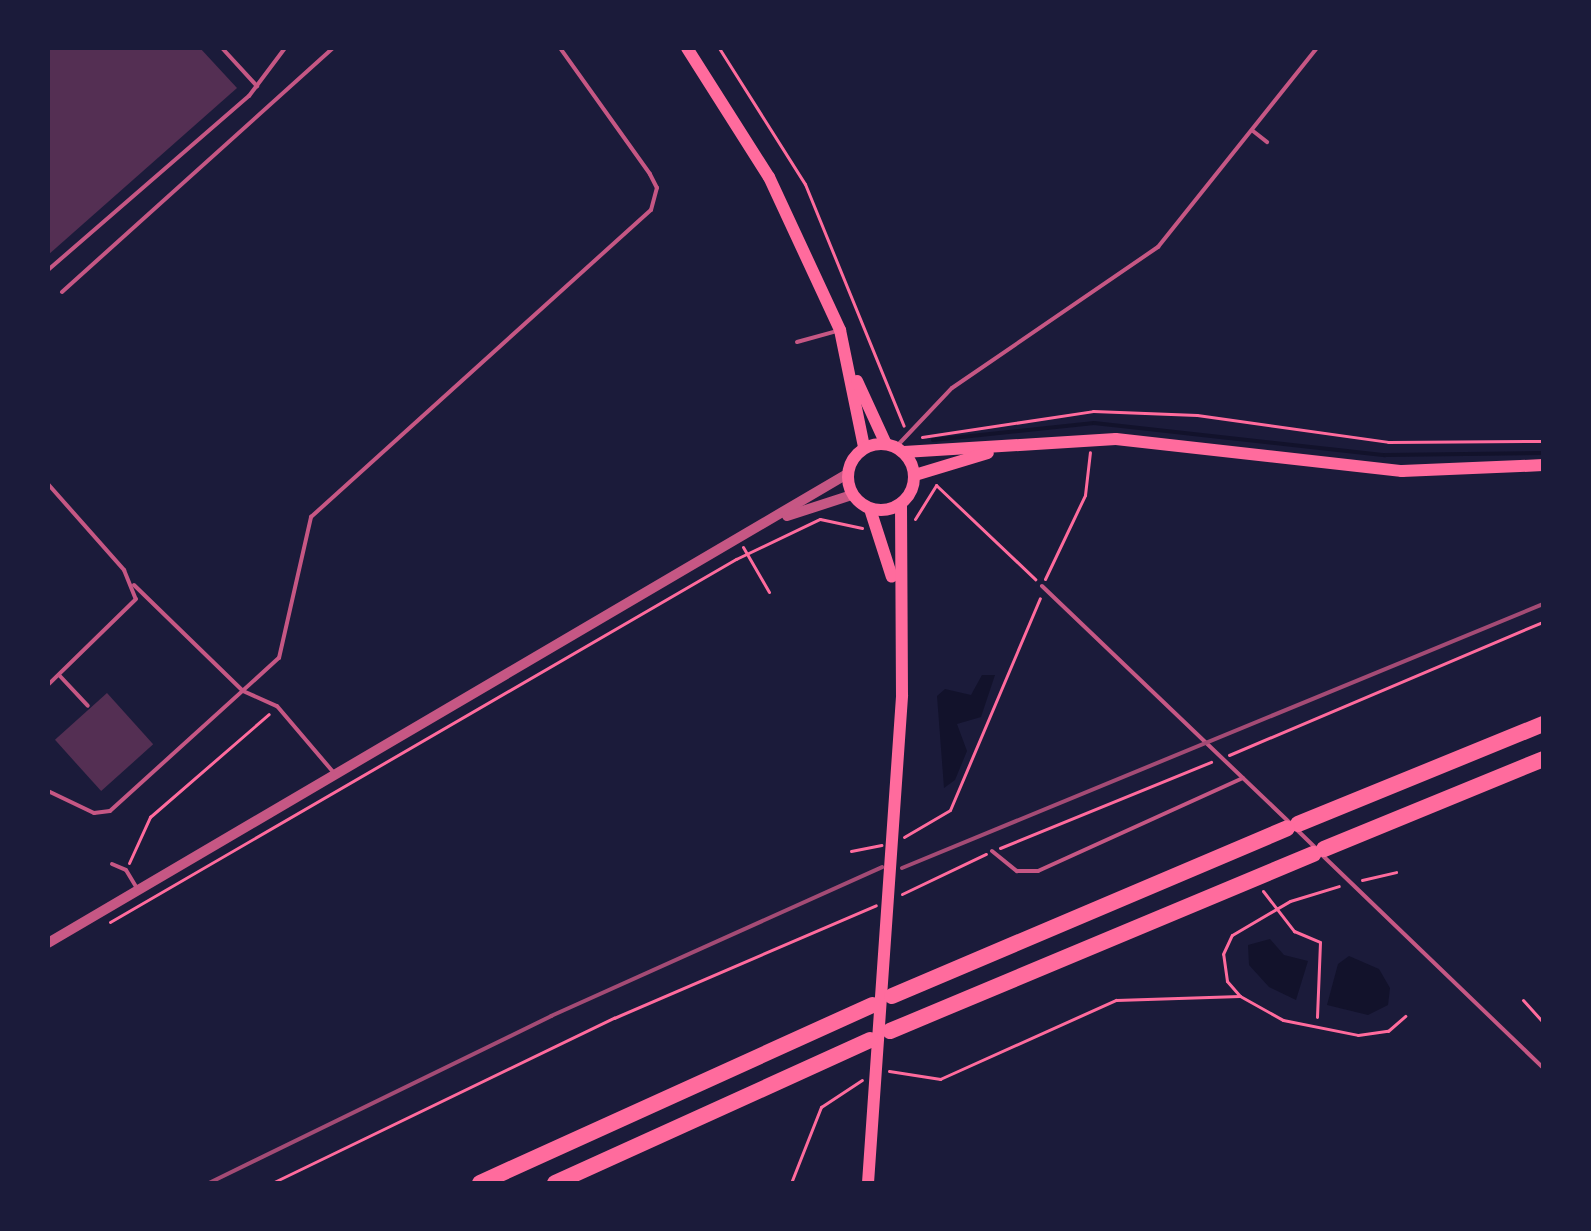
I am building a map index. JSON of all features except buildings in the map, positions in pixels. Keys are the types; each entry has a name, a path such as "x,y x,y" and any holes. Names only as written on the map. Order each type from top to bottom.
{"highway":[{"path":"892,996 1292,826 1543,724"},
{"path":"890,1031 1543,759"},
{"path":"480,1183 872,1005"},
{"path":"555,1183 870,1040"}],"main road":[{"path":"687,48 769,177 840,330 851,367 864,447 847,474 852,495 870,509 898,606"},
{"path":"851,367 895,448 915,475"},
{"path":"864,447 1089,439 1216,446 1402,471 1543,465"},
{"path":"868,1183 896,805 901,504 915,475 1033,443"},
{"path":"870,509 901,504"}],"street":[{"path":"48,943 774,520 847,474"},
{"path":"774,520 852,495"}],"lane":[{"path":"222,48 257,86"},
{"path":"48,270 257,86 285,48"},
{"path":"62,292 333,48"},
{"path":"48,791 94,813 110,811 279,658 311,517 657,198 650,174 560,48"},
{"path":"895,448 952,388 1158,247 1317,48"},
{"path":"1253,131 1267,142"},
{"path":"797,342 840,330"},
{"path":"48,484 134,585 243,691 277,706 335,775"},
{"path":"48,685 127,615 134,585"},
{"path":"1042,586 1543,1068"},
{"path":"59,675 88,706"},
{"path":"992,851 1017,871 1038,871 1148,818 1243,778"},
{"path":"112,864 126,870 138,891"}],"path":[{"path":"719,48 805,184 880,366 895,416 922,437 1093,411 1197,415 1388,442 1543,441"},
{"path":"904,837 950,810 1042,586 1085,495 1089,439"},
{"path":"906,524 936,485 1042,586"},
{"path":"102,927 746,553 820,519 871,530"},
{"path":"739,540 769,592"},
{"path":"1227,755 1543,622"},
{"path":"126,870 150,817 277,706"},
{"path":"899,896 992,851 1218,759"},
{"path":"851,851 884,844"},
{"path":"1396,872 1313,892 1276,910 1226,942 1227,981 1240,996 1283,1020 1327,1031 1388,1031 1405,1016"},
{"path":"1256,877 1276,910 1294,931 1320,942 1317,1017"},
{"path":"272,1183 614,1018 880,904"},
{"path":"885,1072 901,1068 940,1079 1116,1000 1240,996"},
{"path":"1523,1000 1543,1022"},
{"path":"791,1183 821,1107 867,1078"}],"shaded area":[{"path":"982,675 995,675 981,717 957,724 967,751 955,780 944,788 937,696 945,689 971,695"},
{"path":"1270,939 1284,955 1308,961 1296,1000 1269,987 1249,965 1248,945"},
{"path":"1349,956 1379,969 1390,988 1388,1005 1368,1015 1327,1005 1338,964"}],"waterway":[{"path":"933,440 1094,423 1385,455 1543,453"}],"railway":[{"path":"902,868 1543,604"},
{"path":"209,1183 551,1016 882,867"}]}
